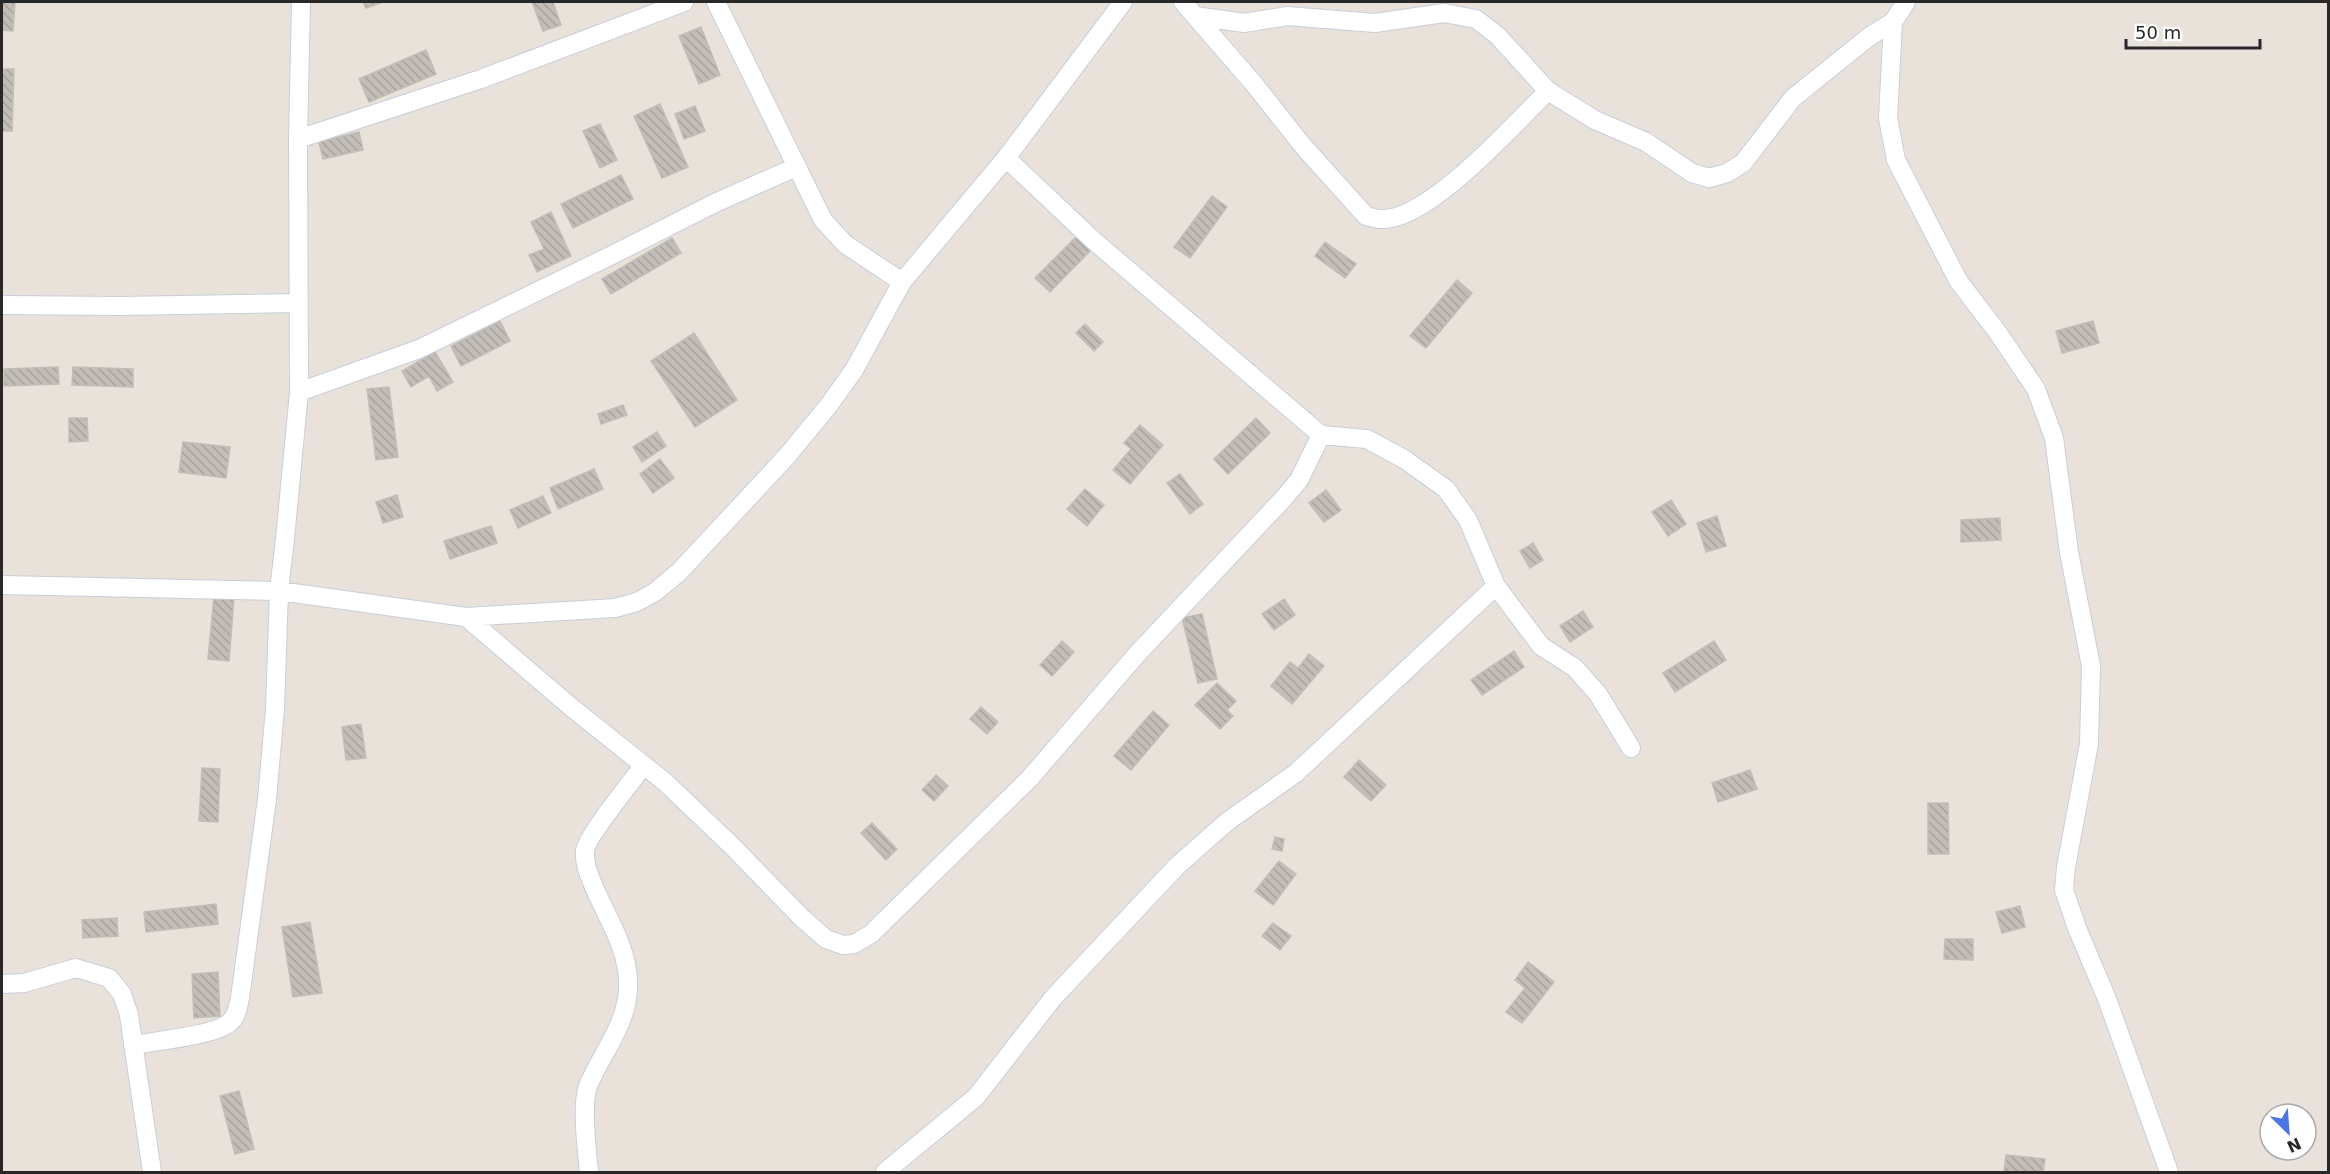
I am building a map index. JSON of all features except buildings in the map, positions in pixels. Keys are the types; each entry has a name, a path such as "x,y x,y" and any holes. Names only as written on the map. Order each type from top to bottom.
{"street":[{"path":"133,1045 215,1030 229,1023 236,1015 252,919 267,799 275,709 279,591 299,392 298,139 302,2"},
{"path":"298,139 481,79 684,2"},
{"path":"716,2 823,220 845,244 902,282"},
{"path":"2,585 279,591 466,617 615,608 637,602 655,592 679,572 780,464 829,405 874,337 902,282 1006,158 1123,2"},
{"path":"1183,2 1254,84 1303,146 1366,216 1381,220 1418,207 1460,177 1548,91"},
{"path":"1195,16 1244,23 1287,16 1374,23 1444,13 1476,19 1498,36 1548,91 1596,120 1646,142 1692,173 1709,178 1727,173 1743,163 1793,98 1870,36 1893,22 1906,2"},
{"path":"1893,22 1888,118 1896,160 1959,282 1996,330 2036,389 2054,438 2070,552 2091,666 2089,744 2064,890 2077,928 2108,999 2169,1173"},
{"path":"1006,158 1093,240 1321,435 1367,440 1404,459 1446,489 1468,520 1496,586 1541,646 1575,668 1598,694 1631,748"},
{"path":"299,392 419,349 715,203 796,167"},
{"path":"2,305 299,303"},
{"path":"466,617 665,782 826,939 843,945 854,944 871,934 1030,778 1138,653 1284,498 1299,480 1321,435"},
{"path":"885,1173 976,1098 1053,998 1177,866 1228,821 1296,772 1496,586"},
{"path":"589,1173 586,1125 587,1088 612,1042 627,1006 628,980 624,955 587,869 585,850 599,825 644,765"},
{"path":"2,984 24,983 76,968 109,978 122,994 129,1015 152,1173"}]}
